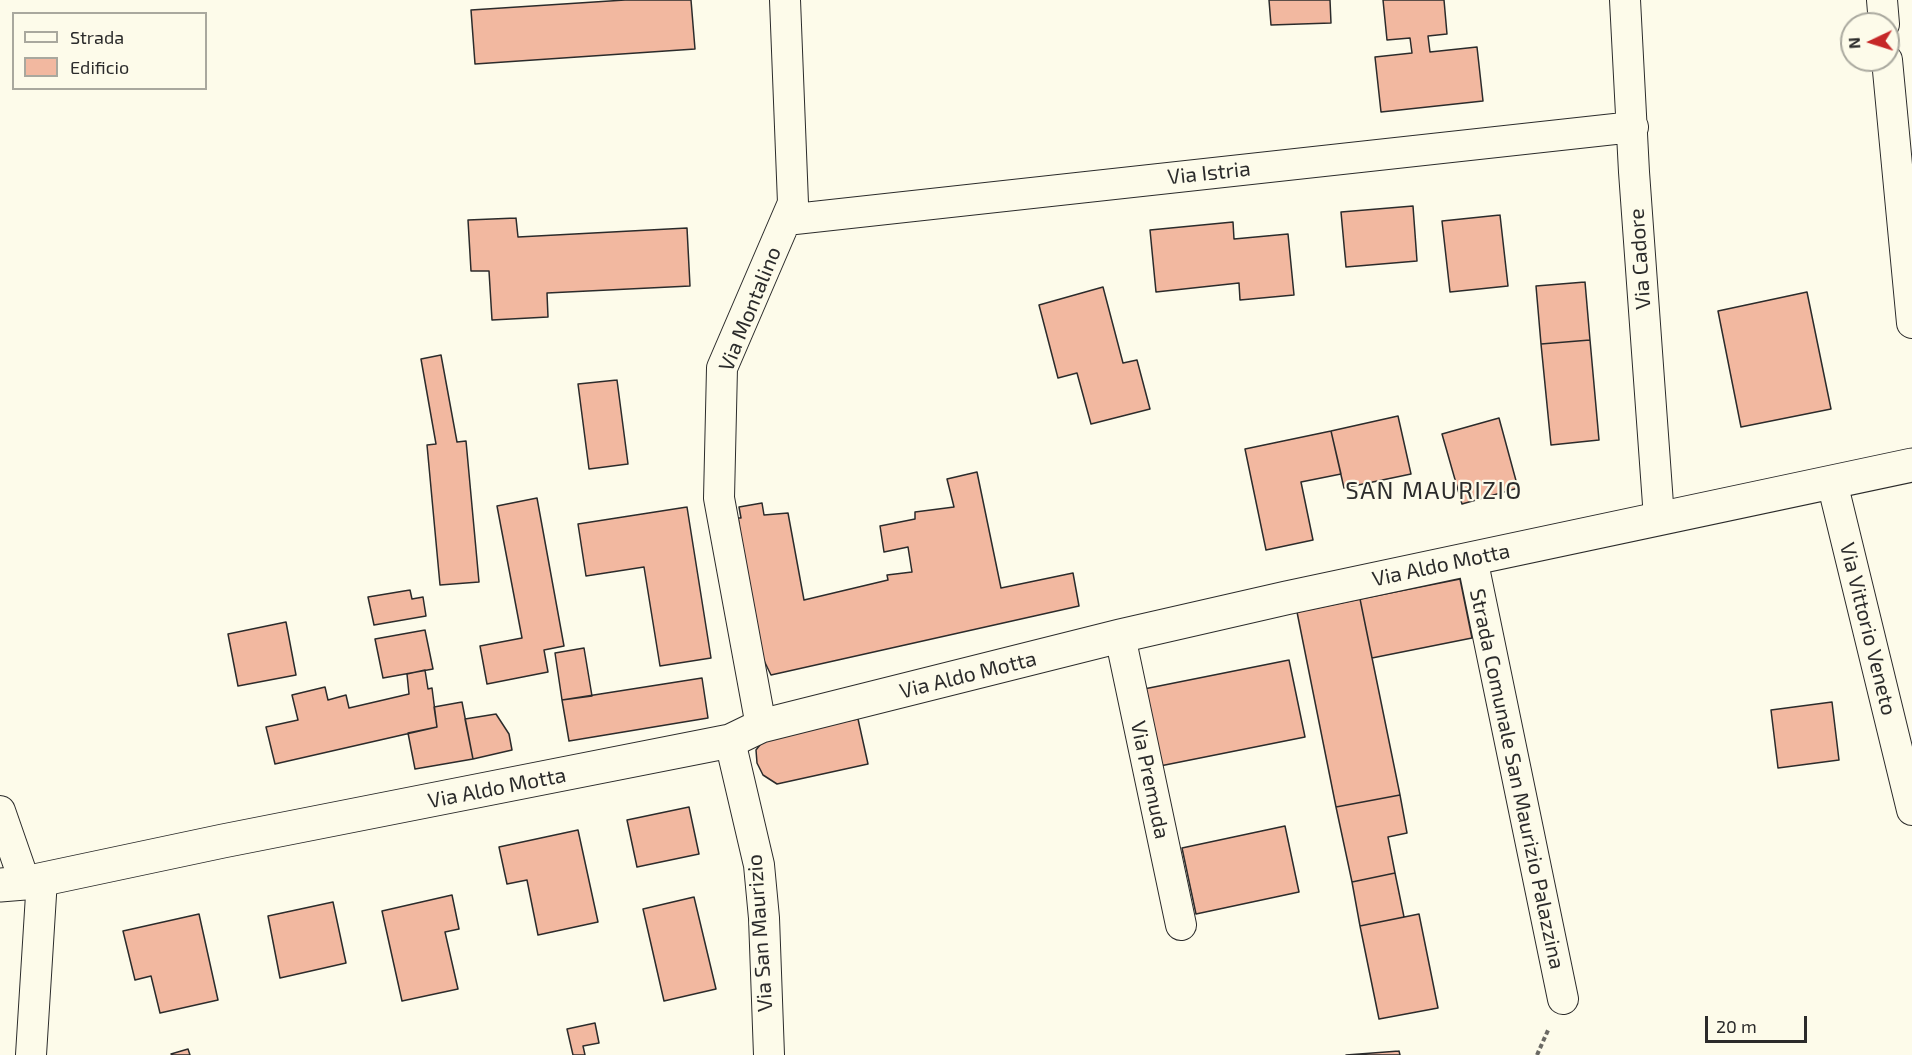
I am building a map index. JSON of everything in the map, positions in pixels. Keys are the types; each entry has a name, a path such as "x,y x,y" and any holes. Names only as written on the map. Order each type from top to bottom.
{"street":[{"name":"Via Montalino","path":"761,726 719,498 722,368 793,203 785,0"},
{"name":"Via Cadore","path":"1625,0 1634,172 1659,518"},
{"path":"1888,72 1912,323"},
{"name":"Via Istria","path":"780,233 1633,127"},
{"name":"Via Aldo Motta","path":"22,882 730,741 761,726 1120,636 1472,558 1912,465"},
{"name":"Via Vittorio Veneto","path":"1832,482 1912,810"},
{"name":"Strada Comunale San Maurizio Palazzina","path":"1472,558 1563,999"},
{"name":"Via Premuda","path":"1120,636 1181,925"},
{"name":"Via San Maurizio","path":"730,741 759,864 764,918 769,1055"},
{"path":"0,811 22,882 31,1055"}],"building":[{"path":"625,0 691,0 695,49 475,64 471,10"},
{"path":"1269,0 1330,0 1331,23 1271,25"},
{"path":"1383,0 1444,0 1447,34 1428,36 1430,52 1477,47 1483,101 1381,112 1375,57 1412,53 1410,38 1387,40"},
{"path":"1413,206 1417,261 1346,267 1341,212"},
{"path":"1500,215 1508,286 1450,292 1442,221"},
{"path":"516,218 518,237 687,228 690,286 547,293 548,317 492,320 489,271 471,271 468,220"},
{"path":"1233,222 1234,239 1288,234 1294,295 1240,300 1239,283 1156,292 1150,230"},
{"path":"1585,282 1590,340 1541,344 1536,286"},
{"path":"1103,287 1123,363 1137,360 1150,409 1091,424 1077,373 1058,378 1039,305"},
{"path":"1807,292 1831,409 1741,427 1718,311"},
{"path":"1590,340 1599,440 1551,445 1541,344"},
{"path":"441,355 457,442 466,441 479,582 440,585 427,445 436,444 421,359"},
{"path":"617,380 628,464 589,469 578,384"},
{"path":"1398,416 1411,474 1344,488 1331,431"},
{"path":"1499,418 1518,488 1462,504 1442,434"},
{"path":"1331,431 1341,474 1301,482 1313,540 1266,550 1245,449"},
{"path":"977,472 1001,588 1073,573 1079,606 771,675 756,644 738,518 741,518 739,507 762,503 764,515 788,513 804,600 888,580 887,575 912,572 908,547 884,552 880,526 915,519 915,512 954,507 947,479"},
{"path":"537,498 564,646 544,650 548,672 487,684 480,646 522,638 497,506"},
{"path":"687,507 711,658 660,666 644,567 586,576 578,524"},
{"path":"1460,579 1472,638 1372,658 1360,599"},
{"path":"410,590 412,599 423,597 426,616 374,625 368,597"},
{"path":"1360,599 1400,795 1336,807 1297,612"},
{"path":"286,622 296,675 238,686 228,634"},
{"path":"425,630 433,669 383,678 375,639"},
{"path":"584,648 592,696 562,700 555,653"},
{"path":"1289,660 1305,737 1160,766 1144,689"},
{"path":"425,670 428,689 432,688 437,727 275,764 266,727 298,720 292,695 325,687 328,700 346,695 349,708 409,694 407,674"},
{"path":"702,678 708,718 569,741 562,700"},
{"path":"462,702 473,759 415,769 408,733 437,727 434,707"},
{"path":"1832,702 1839,760 1778,768 1771,710"},
{"path":"496,714 509,734 512,750 473,759 465,719"},
{"path":"858,719 868,764 777,784 763,775 757,763 756,750 767,736"},
{"path":"1400,795 1407,833 1388,837 1395,873 1352,882 1336,807"},
{"path":"689,807 699,854 637,867 627,820"},
{"path":"1285,826 1299,892 1196,914 1182,848"},
{"path":"578,830 598,922 538,935 527,880 507,884 499,847"},
{"path":"1395,873 1404,917 1360,926 1352,882"},
{"path":"452,895 459,929 445,932 458,989 402,1001 382,911"},
{"path":"694,897 716,989 664,1001 643,909"},
{"path":"333,902 346,963 280,978 268,916"},
{"path":"199,914 218,1000 160,1013 151,976 135,980 123,931"},
{"path":"1419,914 1438,1008 1379,1019 1360,926"},
{"path":"595,1023 599,1043 583,1046 585,1055 573,1055 567,1029"},
{"path":"188,1049 190,1055 171,1054"},
{"path":"1399,1051 1400,1055 1346,1055"}],"district":[{"name":"SAN MAURIZIO","path":"1434,491"}]}
